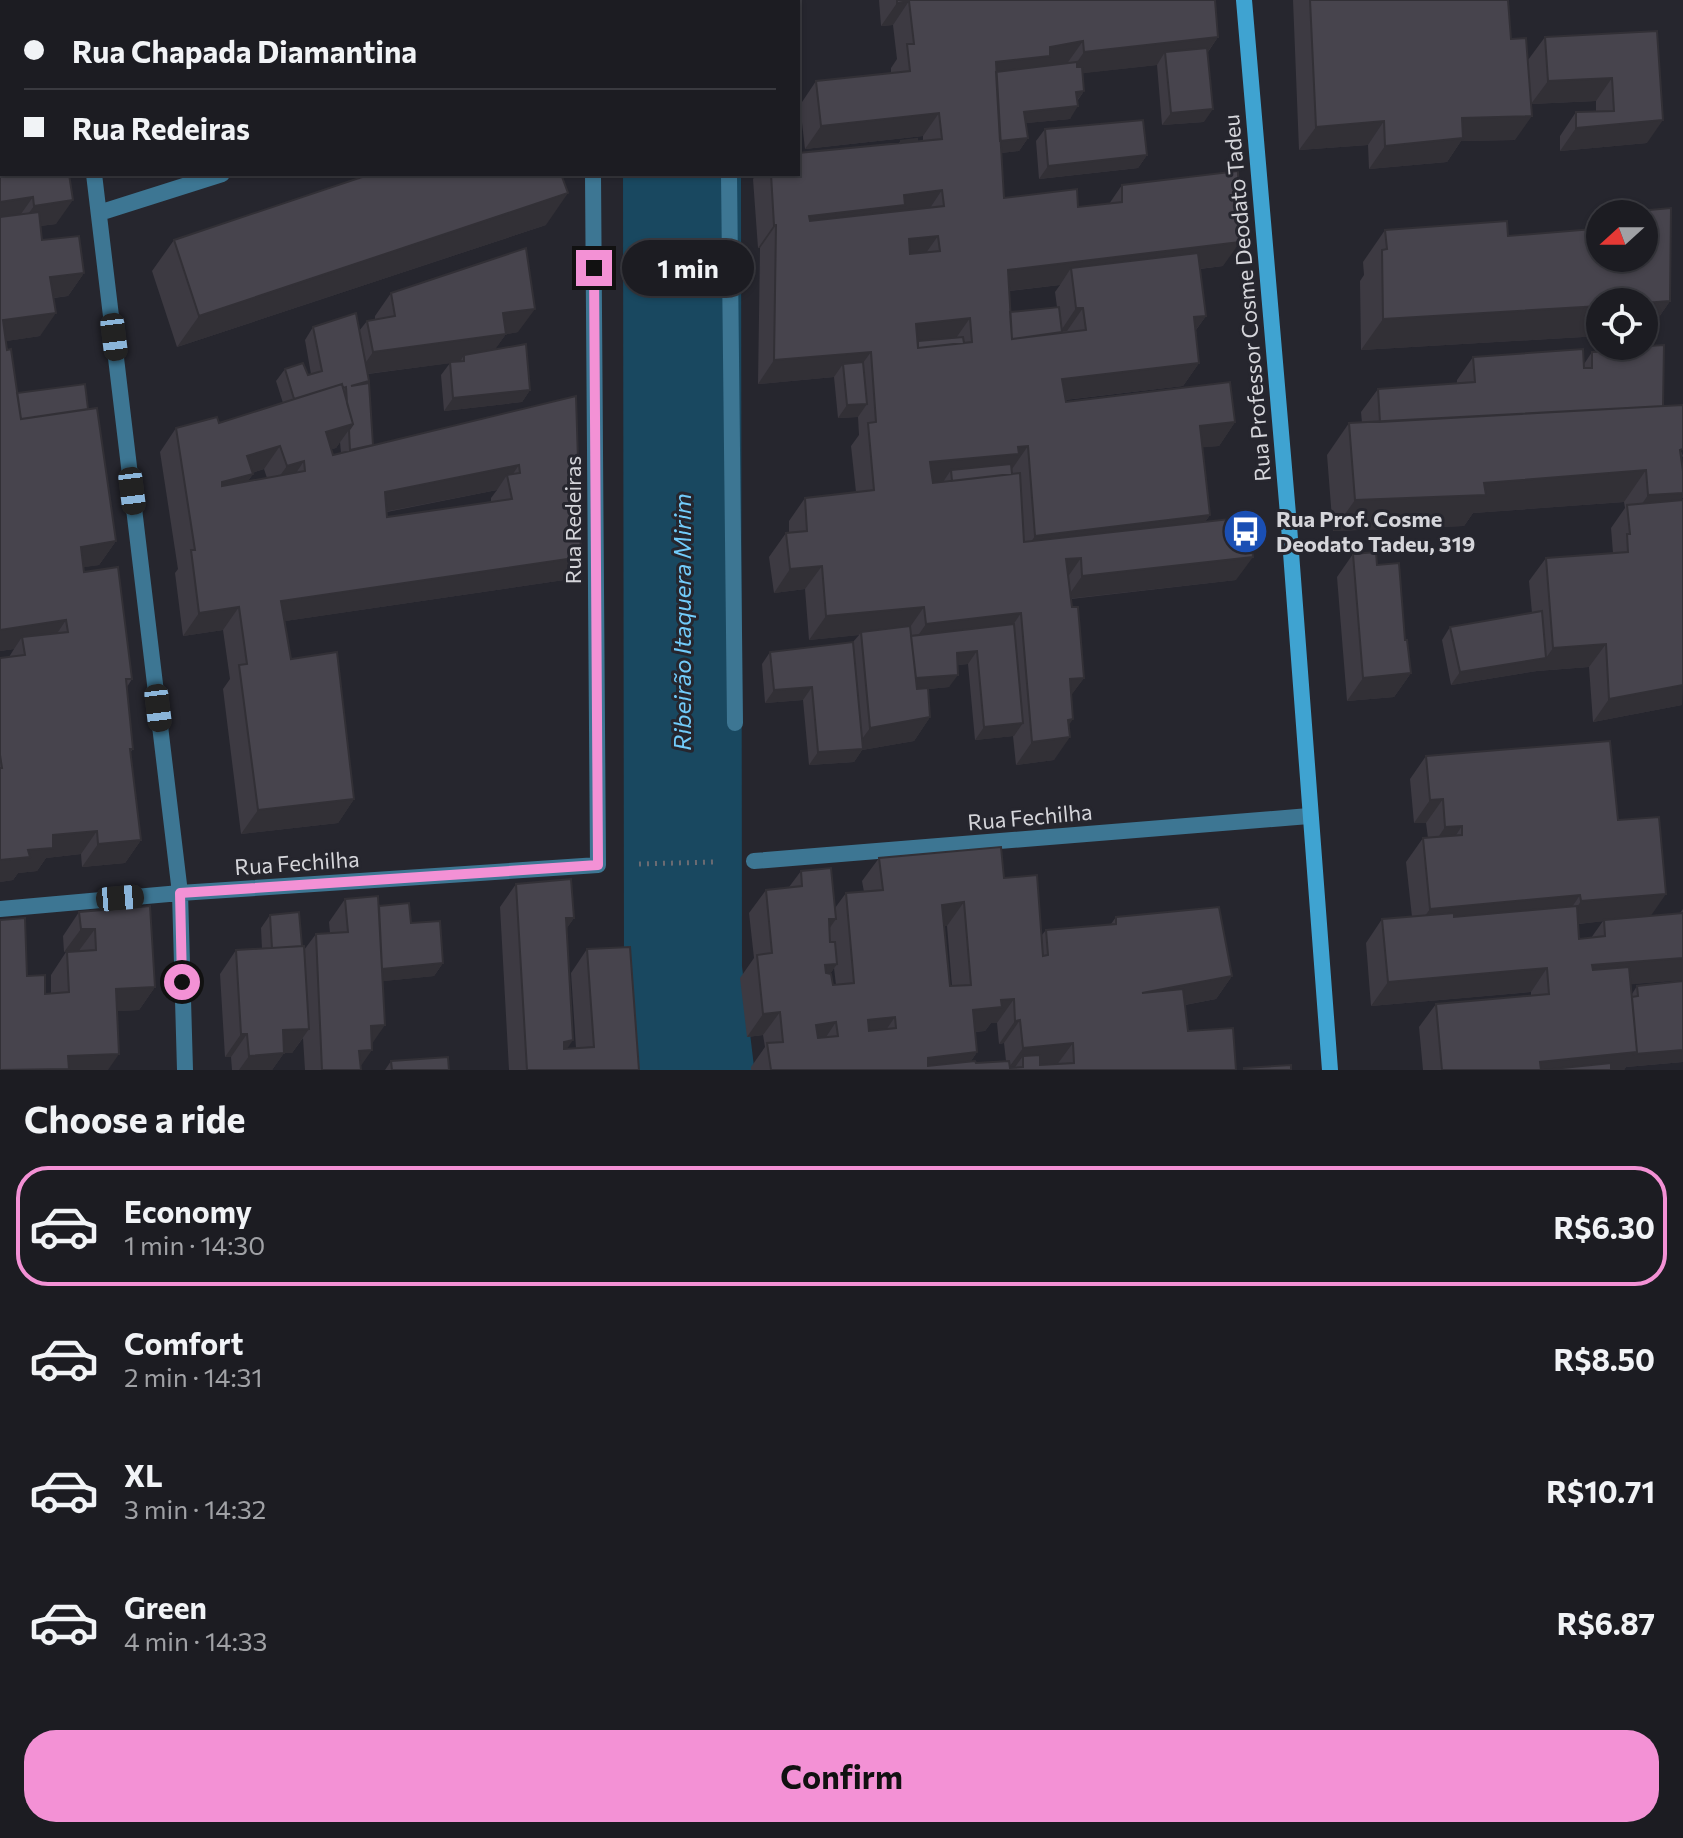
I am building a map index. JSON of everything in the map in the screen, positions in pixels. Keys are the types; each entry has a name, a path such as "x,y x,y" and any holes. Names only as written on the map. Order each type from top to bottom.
{"main road":[{"name":"Rua Professor Cosme Deodato Tadeu","path":"1244,0 1289,526 1330,1070"}],"street":[{"path":"94,176 180,893 185,1070"},
{"path":"99,213 216,176"},
{"name":"Rua Redeiras","path":"593,176 598,865"},
{"path":"729,176 735,723"},
{"name":"Rua Fechilha","path":"754,861 1309,816"},
{"name":"Rua Fechilha","path":"0,909 180,893 598,865"}],"path":[{"path":"629,864 725,862"}],"building":[{"path":"897,0 1215,0 1218,37 1084,52 1083,41 1050,47 1050,56 996,62 1004,198 1077,189 1078,207 1122,202 1122,185 1238,171 1240,242 1008,270 1012,339 1086,330 1083,308 1076,308 1071,268 1198,253 1206,316 1194,317 1199,363 1062,379 1066,402 1230,382 1235,422 1200,426 1210,515 1035,536 1028,446 1018,447 1019,454 930,462 933,483 1020,473 1024,542 1248,517 1253,557 1082,576 1081,558 1066,559 1072,607 1078,607 1084,678 1070,679 1073,719 1068,720 1070,737 1032,742 1021,613 926,624 924,607 826,616 822,566 790,569 786,533 807,531 805,498 874,490 868,423 876,422 871,352 774,360 776,225 771,176 800,176 800,153 942,139 939,113 821,126 816,81 910,71 907,44 914,44 909,1 897,3","holes":["942,190 944,206 810,221 809,216 905,205 904,195","938,236 940,251 910,254 909,239","970,318 972,342 918,348 916,324"]},
{"path":"1310,0 1508,0 1511,39 1526,38 1532,116 1462,118 1463,138 1385,146 1384,121 1316,127"},
{"path":"1657,31 1663,120 1576,128 1576,112 1614,111 1612,78 1548,81 1545,37"},
{"path":"1207,48 1213,109 1171,113 1165,52"},
{"path":"1077,62 1077,67 1082,67 1084,91 1076,92 1078,106 1024,112 1028,138 1000,141 996,72"},
{"path":"1143,120 1147,155 1048,166 1045,129"},
{"path":"0,176 69,176 73,200 34,206 33,197 0,202"},
{"path":"365,176 562,176 568,193 199,316 174,240"},
{"path":"1671,208 1670,301 1658,302 1658,288 1586,288 1586,307 1383,319 1382,250 1387,249 1385,230 1507,221 1508,236 1586,230 1586,272 1658,272 1658,209"},
{"path":"39,212 42,240 79,236 84,273 50,277 56,313 3,320 7,350 11,349 21,419 97,408 116,541 81,547 84,572 118,567 132,679 126,679 133,749 130,749 141,840 98,844 97,831 53,835 53,848 28,850 30,857 0,860 0,658 25,655 22,637 68,632 66,620 0,630 0,217"},
{"path":"526,248 535,309 503,313 506,334 373,352 367,321 395,316 391,293"},
{"path":"1059,307 1062,332 1012,339 1010,312"},
{"path":"356,313 369,381 351,386 369,383 373,445 350,450 349,430 353,424 346,387 343,388 342,384 294,399 285,369 303,363 308,375 322,371 313,327"},
{"path":"963,337 964,343 918,348 918,341"},
{"path":"526,344 530,390 453,398 450,362 464,361 464,355"},
{"path":"1658,345 1664,345 1663,406 1380,422 1378,389 1475,382 1473,357 1583,349 1584,368 1592,368 1592,360 1658,360"},
{"path":"863,362 867,404 847,405 843,364"},
{"path":"85,384 88,409 21,419 17,393"},
{"path":"342,384 353,424 326,432 333,455 576,396 581,557 281,601 291,659 337,652 354,799 258,810 239,665 247,664 239,607 199,613 191,550 195,550 176,428 217,417 219,423","holes":["280,446 287,466 304,461 305,471 222,486 222,482 253,474 247,456","519,465 520,473 507,475 512,499 387,517 385,492"]},
{"path":"1683,405 1683,449 1680,450 1683,493 1648,495 1646,470 1484,483 1486,495 1355,500 1349,423"},
{"path":"1011,464 1012,474 952,481 951,470"},
{"path":"1683,500 1683,685 1609,699 1606,644 1553,648 1546,558 1628,552 1627,505"},
{"path":"1376,552 1377,565 1399,563 1411,673 1363,678 1353,554"},
{"path":"1542,611 1546,658 1460,672 1450,627"},
{"path":"1014,624 1023,723 984,727 977,651 957,653 958,675 916,678 911,636"},
{"path":"910,626 917,689 928,688 930,717 870,728 861,632"},
{"path":"853,642 863,749 818,752 812,687 774,690 770,652"},
{"path":"1610,741 1618,820 1659,817 1666,894 1581,901 1580,895 1430,909 1423,838 1462,835 1462,826 1445,827 1443,799 1430,800 1426,756"},
{"path":"1001,847 1004,878 1037,875 1043,956 1048,955 1046,930 1116,924 1116,917 1219,907 1232,976 1142,993 1183,989 1188,1031 1233,1028 1236,1070 771,1070 767,1043 783,1042 780,1012 763,1014 757,955 772,953 766,890 802,886 801,871 831,868 836,919 829,919 830,942 835,942 837,964 825,965 826,973 831,974 833,985 854,983 846,893 883,890 879,858","holes":["964,902 971,985 950,986 942,905","1014,999 1015,1021 1020,1020 1023,1048 1073,1043 1074,1063 1040,1065 1040,1055 1023,1056 1023,1067 1010,1068 1009,1061 928,1066 928,1058 977,1052 973,1010 1002,1007 1001,1000","895,1017 896,1028 869,1031 868,1020","836,1022 838,1036 818,1038 816,1025"]},
{"path":"571,879 574,918 566,918 573,1040 564,1042 564,1049 594,1047 587,949 630,947 639,1070 527,1070 516,884"},
{"path":"378,896 385,1025 371,1026 372,1050 359,1051 361,1070 322,1070 316,934 348,932 345,899"},
{"path":"409,903 411,923 440,921 443,963 382,969 379,906"},
{"path":"150,906 155,987 116,989 119,1054 68,1056 69,1069 0,1070 0,920 25,918 27,976 45,975 45,994 69,992 67,952 96,950 95,929 81,929 79,912"},
{"path":"1577,906 1579,939 1605,936 1604,920 1683,913 1683,958 1592,965 1593,970 1629,967 1637,1052 1540,1062 1541,1070 1442,1070 1436,1004 1549,994 1547,968 1388,982 1382,919 1454,913 1454,917"},
{"path":"299,912 302,946 272,948 270,915"},
{"path":"304,946 309,1029 283,1030 284,1053 249,1056 247,1034 241,1034 236,950"},
{"path":"1683,981 1683,1050 1635,1054 1632,997 1638,996 1637,986"},
{"path":"448,1057 449,1070 392,1070 391,1061"},
{"path":"1611,1063 1611,1070 1543,1070"},
{"path":"1291,1065 1291,1070 1244,1070 1244,1068"}],"waterway":[{"name":"Ribeirão Itaquera Mirim","path":"682,176 683,970 695,1070"}],"place":[{"name":"Rua Prof. Cosme Deodato Tadeu, 319","path":"1245,532"}],"route":[{"path":"182,982 180,893 598,865 594,268"}]}
